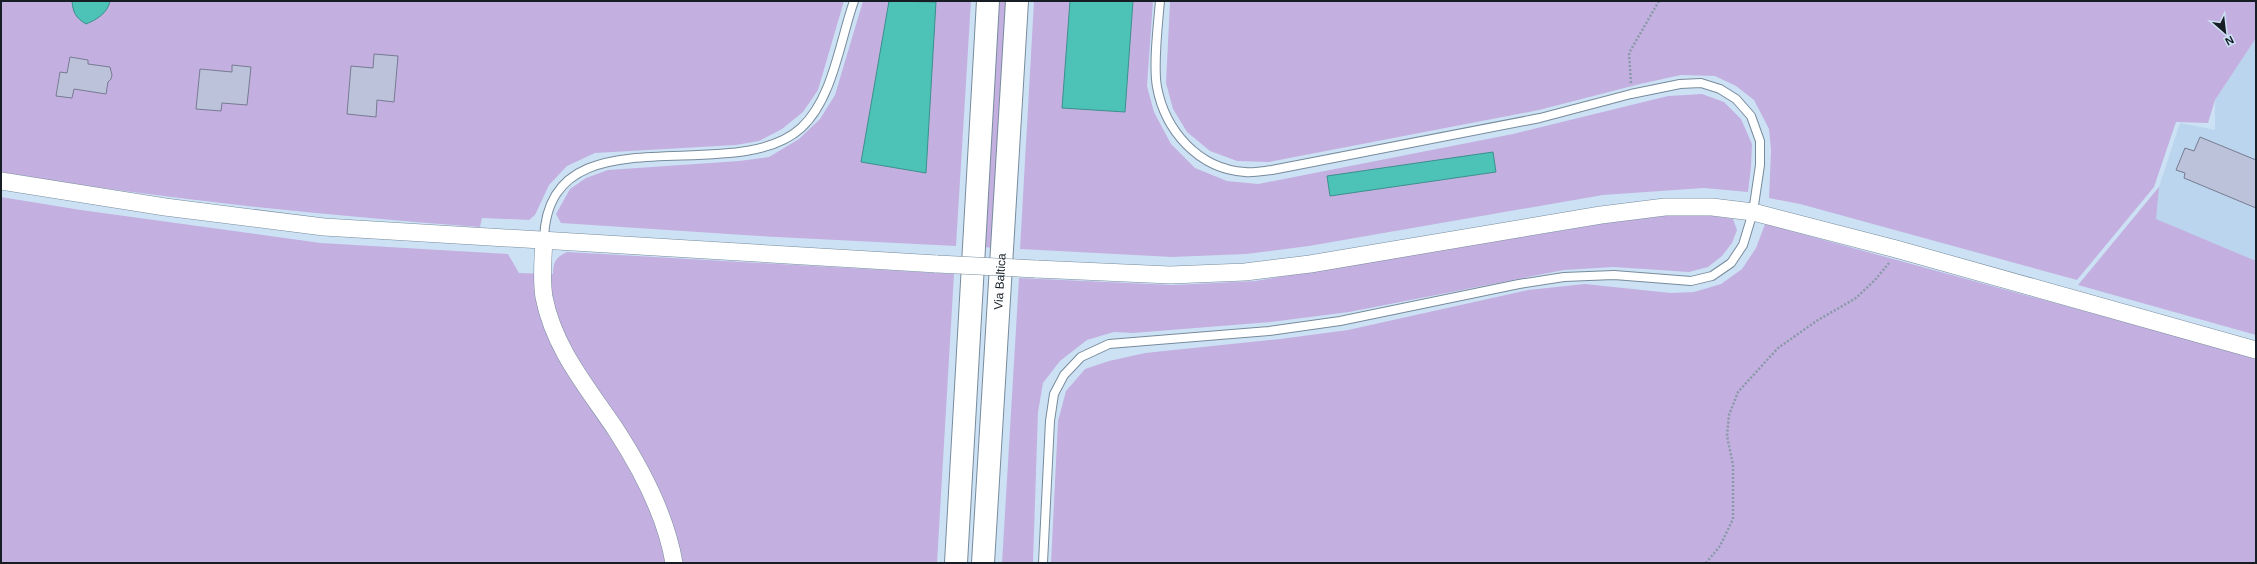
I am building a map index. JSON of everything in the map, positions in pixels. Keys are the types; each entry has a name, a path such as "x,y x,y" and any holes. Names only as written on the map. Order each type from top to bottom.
{"highway":[{"path":"956,563 988,1"},
{"name":"Via Baltica","path":"984,563 1017,1"}],"street":[{"path":"1,181 164,207 324,227 937,264 1170,275 1245,272 1310,264 1601,216 1665,207 1712,207 1753,212 1896,249 2256,350"},
{"path":"544,240 544,297 561,346 640,470 657,508 674,563"}],"lane":[{"path":"544,240 548,207 555,194 566,180 584,168 608,162 750,151 780,143 802,128 823,98 854,1"},
{"path":"1043,563 1050,420 1054,394 1064,375 1081,357 1109,344 1269,331 1340,321 1564,276 1614,275 1691,281 1712,276 1731,263 1743,245 1753,212 1760,165 1760,141 1751,116 1736,99 1720,89 1701,83 1680,84 1631,94 1540,118 1272,170 1244,172 1215,165 1193,152 1174,131 1165,112 1157,86 1160,1"}],"path":[{"path":"1631,94 1629,52 1660,1"},
{"path":"1706,563 1720,546 1733,519 1733,465 1727,436 1729,415 1738,392 1778,348 1818,320 1856,298 1875,280 1896,249"}],"shaded area":[{"path":"1,1 844,1 818,90 803,112 782,129 759,141 736,145 595,153 567,166 549,185 535,215 529,220 482,218 480,227 240,205 60,182 1,172"},
{"path":"72,1 110,1 104,12 86,24 76,15 73,9"},
{"path":"863,1 971,1 956,246 759,236 561,223 556,214 570,189 586,178 608,170 739,161 769,157 799,139 820,119 835,95"},
{"path":"889,1 936,2 926,173 861,162"},
{"path":"998,1 1007,1 992,248 984,247"},
{"path":"1034,1 1153,1 1147,86 1154,112 1171,144 1195,168 1227,181 1258,184 1513,134 1668,96 1702,94 1724,102 1741,119 1752,144 1748,192 1704,188 1603,195 1309,246 1246,254 1172,257 1020,249"},
{"path":"1070,1 1133,1 1125,112 1062,108"},
{"path":"1170,1 2256,1 2256,38 2215,100 2208,123 2176,122 2154,187 2077,280 1800,204 1769,198 1771,150 1769,129 1754,100 1736,86 1715,76 1681,75 1539,110 1269,162 1237,161 1210,151 1187,132 1173,109 1166,83"},
{"path":"2256,38 2256,332 2138,213 2159,187 2180,123 2215,130 2215,100"},
{"path":"1493,152 1496,172 1330,196 1327,176"},
{"path":"2159,187 2156,219 2256,261 2256,335 2078,285"},
{"path":"1,197 81,210 321,243 508,254 519,273 553,274 556,260 567,252 954,274 937,563 1,563"},
{"path":"1706,215 1733,219 1737,230 1732,243 1722,256 1708,267 1689,272 1614,267 1564,270 1349,312 1271,322 1133,333 1114,332 1087,340 1060,361 1043,383 1038,412 1033,563 1002,563 1019,278 1173,285 1255,281 1607,223 1664,216"},
{"path":"1765,224 2256,358 2256,563 1051,563 1058,421 1066,391 1085,369 1109,361 1145,353 1280,339 1348,330 1528,290 1585,284 1671,293 1694,292 1721,284 1742,269 1756,248"}],"building":[{"path":"374,54 398,56 394,102 377,100 376,117 347,114 351,66 373,68"},
{"path":"70,57 88,60 88,64 110,67 112,75 108,82 106,94 74,89 72,98 56,96 60,72 67,73"},
{"path":"232,65 251,67 247,105 222,103 221,111 196,109 200,69 232,72"},
{"path":"2200,137 2256,160 2256,208 2184,178 2185,173 2176,170 2185,148 2194,151"}]}
